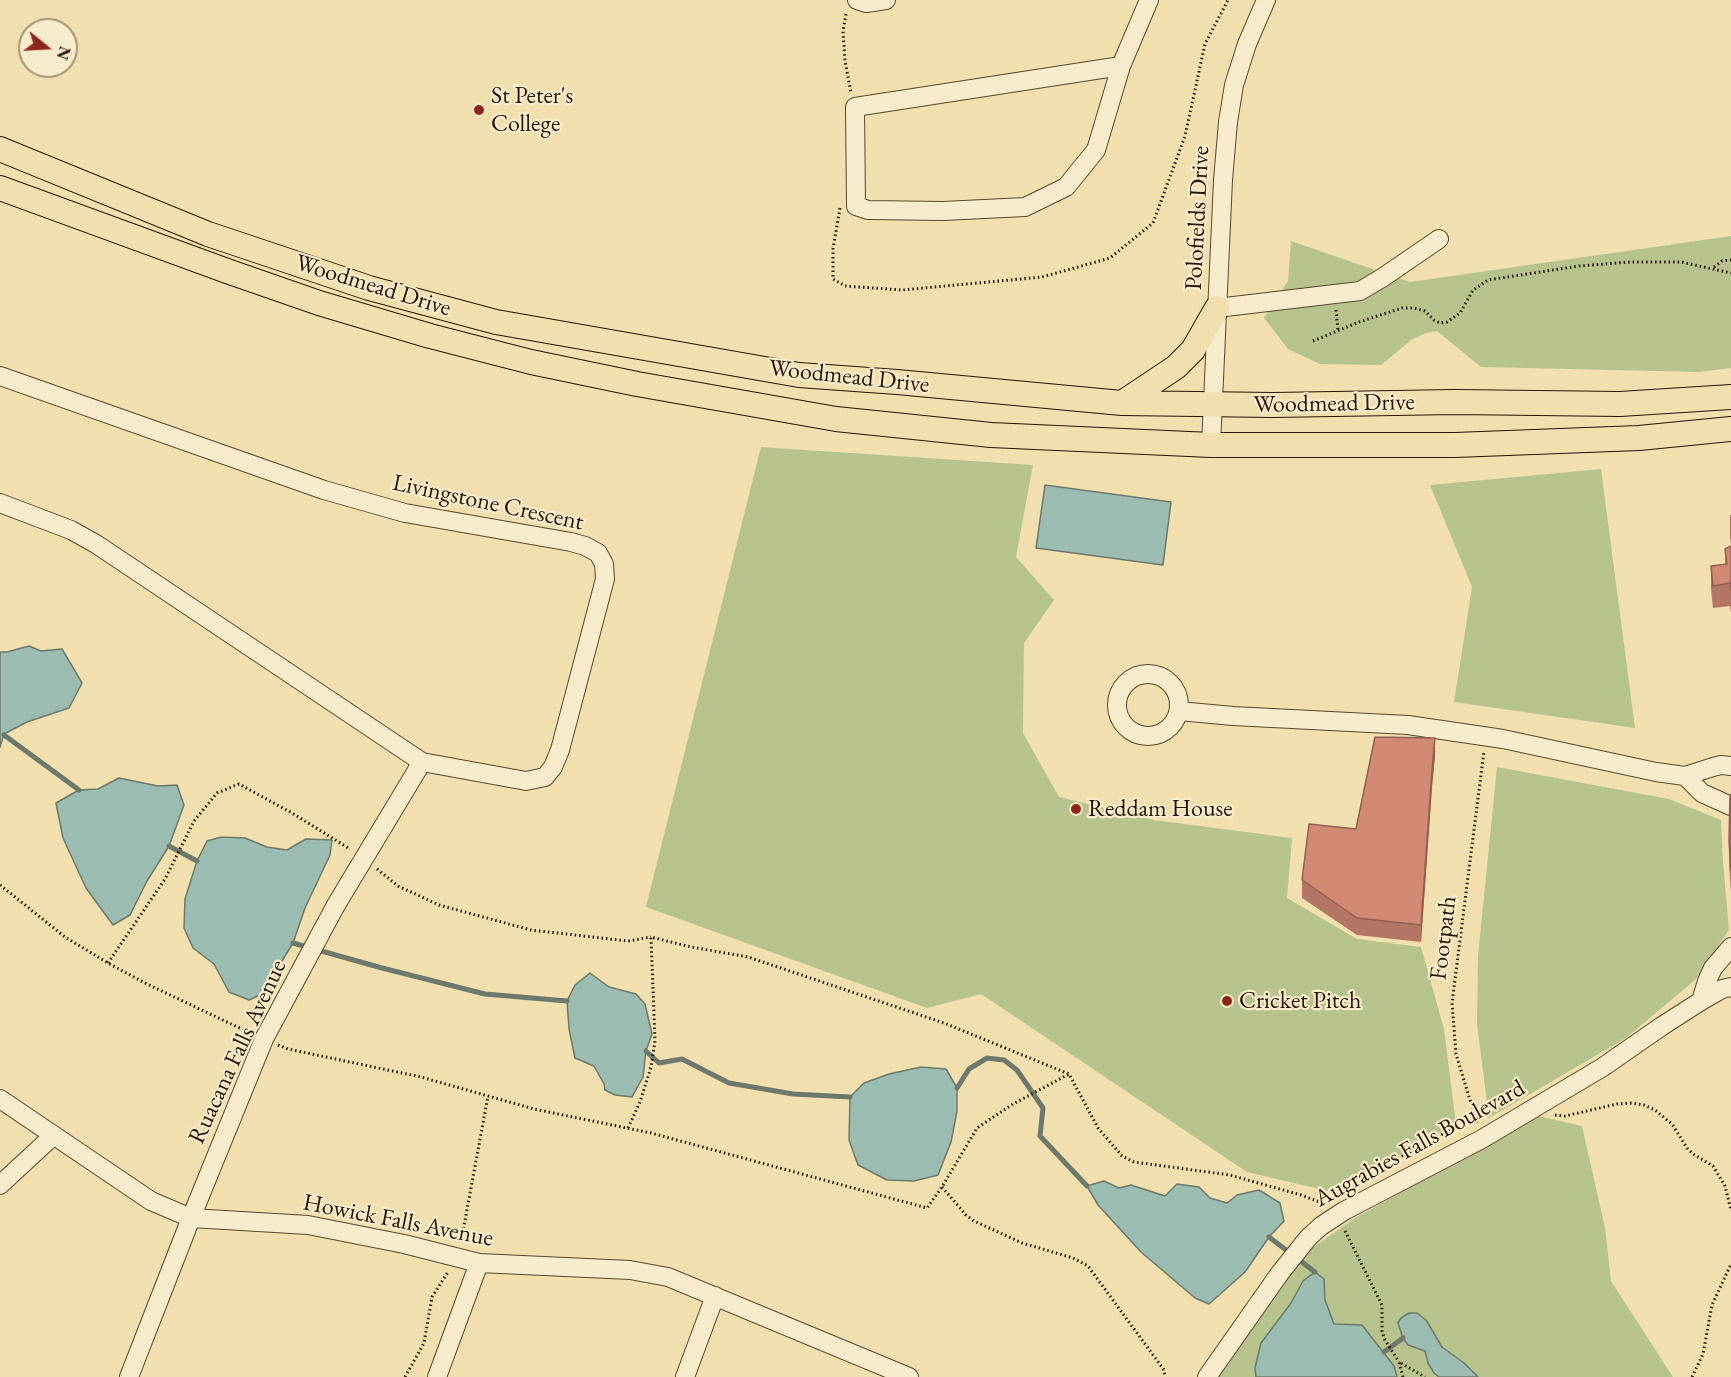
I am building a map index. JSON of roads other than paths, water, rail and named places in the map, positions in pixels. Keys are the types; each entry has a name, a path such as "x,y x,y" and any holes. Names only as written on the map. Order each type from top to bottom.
{"main road":[{"name":"Woodmead Drive","path":"0,150 208,234 369,288 496,322 799,375 1122,404 1455,402 1620,404 1731,397"},
{"name":"Woodmead Drive","path":"0,188 319,303 430,336 531,362 638,384 836,419 992,435 1211,445 1455,446 1639,438 1731,429"},
{"path":"1122,404 1176,367 1193,350 1216,308"}],"street":[{"path":"857,0 866,3 886,0"},
{"path":"1121,66 855,107 856,206 868,210 943,211 1025,207 1066,187 1095,150 1121,66 1149,0"},
{"name":"Polofields Drive","path":"1211,445 1222,180 1228,122 1233,85 1266,0"},
{"path":"1216,308 1360,291 1438,239"},
{"name":"Livingstone Crescent","path":"0,376 324,490 405,513 571,542 598,553 604,564 605,579 560,750 553,767 545,777 526,781 422,762 96,544 71,530 0,503"},
{"path":"1179,711 1408,725 1485,737 1685,776 1721,765 1731,766"},
{"name":"Ruacana Falls Avenue","path":"129,1377 264,1039 336,905 422,762"},
{"path":"1685,776 1702,793 1731,806"},
{"path":"1701,1001 1713,968 1731,946"},
{"name":"Augrabies Falls Boulevard","path":"1207,1377 1280,1273 1308,1238 1321,1226 1544,1103 1603,1067 1701,1001 1731,987"},
{"name":"Howick Falls Avenue","path":"0,1099 151,1202 191,1218 308,1225 404,1244 479,1263 630,1270 668,1277 909,1377"},
{"path":"0,1185 54,1135"},
{"path":"437,1377 479,1263"},
{"path":"685,1377 715,1296"}],"water":[{"path":"1045,485 1171,502 1163,565 1036,548"},
{"path":"29,646 41,651 62,649 82,683 69,708 27,722 4,734 0,747 0,652"},
{"path":"119,778 158,786 177,785 184,805 169,846 147,881 130,915 113,925 86,888 63,838 56,803 79,790 98,789"},
{"path":"221,837 245,838 267,847 287,850 306,839 332,840 330,855 271,990 249,1000 229,992 214,964 193,948 184,928 185,899 197,861 207,841"},
{"path":"590,973 609,987 636,994 645,1004 652,1034 646,1051 643,1077 632,1097 615,1095 605,1090 594,1066 575,1058 569,1029 567,1001 575,985"},
{"path":"921,1067 946,1069 957,1088 957,1111 951,1142 938,1175 914,1181 887,1180 858,1165 849,1140 850,1097 864,1083 889,1074"},
{"path":"1104,1181 1119,1188 1131,1185 1165,1196 1177,1184 1199,1187 1210,1198 1227,1203 1237,1195 1259,1190 1280,1203 1284,1221 1269,1237 1245,1272 1209,1304 1195,1298 1141,1252 1098,1205 1087,1186"},
{"path":"1315,1272 1324,1279 1325,1300 1334,1324 1362,1325 1394,1366 1397,1377 1256,1377 1255,1368 1261,1343 1291,1303 1303,1281"},
{"path":"1409,1313 1417,1313 1426,1320 1442,1347 1478,1377 1439,1377 1434,1373 1425,1351 1408,1345 1403,1338 1398,1323"}],"waterway":[{"path":"4,735 79,790"},
{"path":"169,846 197,861"},
{"path":"293,943 485,994 567,1001"},
{"path":"646,1051 659,1063 682,1059 729,1083 793,1094 850,1097"},
{"path":"957,1088 969,1069 987,1058 1004,1060 1017,1070 1043,1108 1040,1136 1087,1186"},
{"path":"1269,1237 1315,1272"},
{"path":"1384,1352 1403,1338"}],"place":[{"name":"St Peter's College","path":"479,110"},
{"name":"Reddam House","path":"1076,809"},
{"name":"Cricket Pitch","path":"1227,1001"}]}
